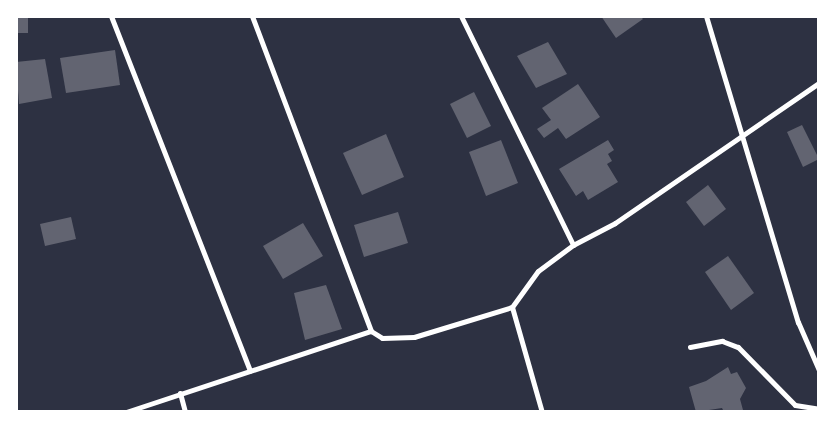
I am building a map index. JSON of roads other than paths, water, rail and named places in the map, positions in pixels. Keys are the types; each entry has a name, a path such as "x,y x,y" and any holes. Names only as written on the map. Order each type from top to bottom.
{"street":[{"path":"111,16 250,371"},
{"path":"252,16 371,331 382,338 414,337 512,307 538,271 573,245 615,223 819,83"},
{"path":"462,16 573,245"},
{"path":"706,16 798,322 819,370"},
{"path":"512,307 542,412"},
{"path":"126,412 371,331"},
{"path":"690,346 722,341 738,346 796,405 819,409"},
{"path":"180,393 185,412"}]}
